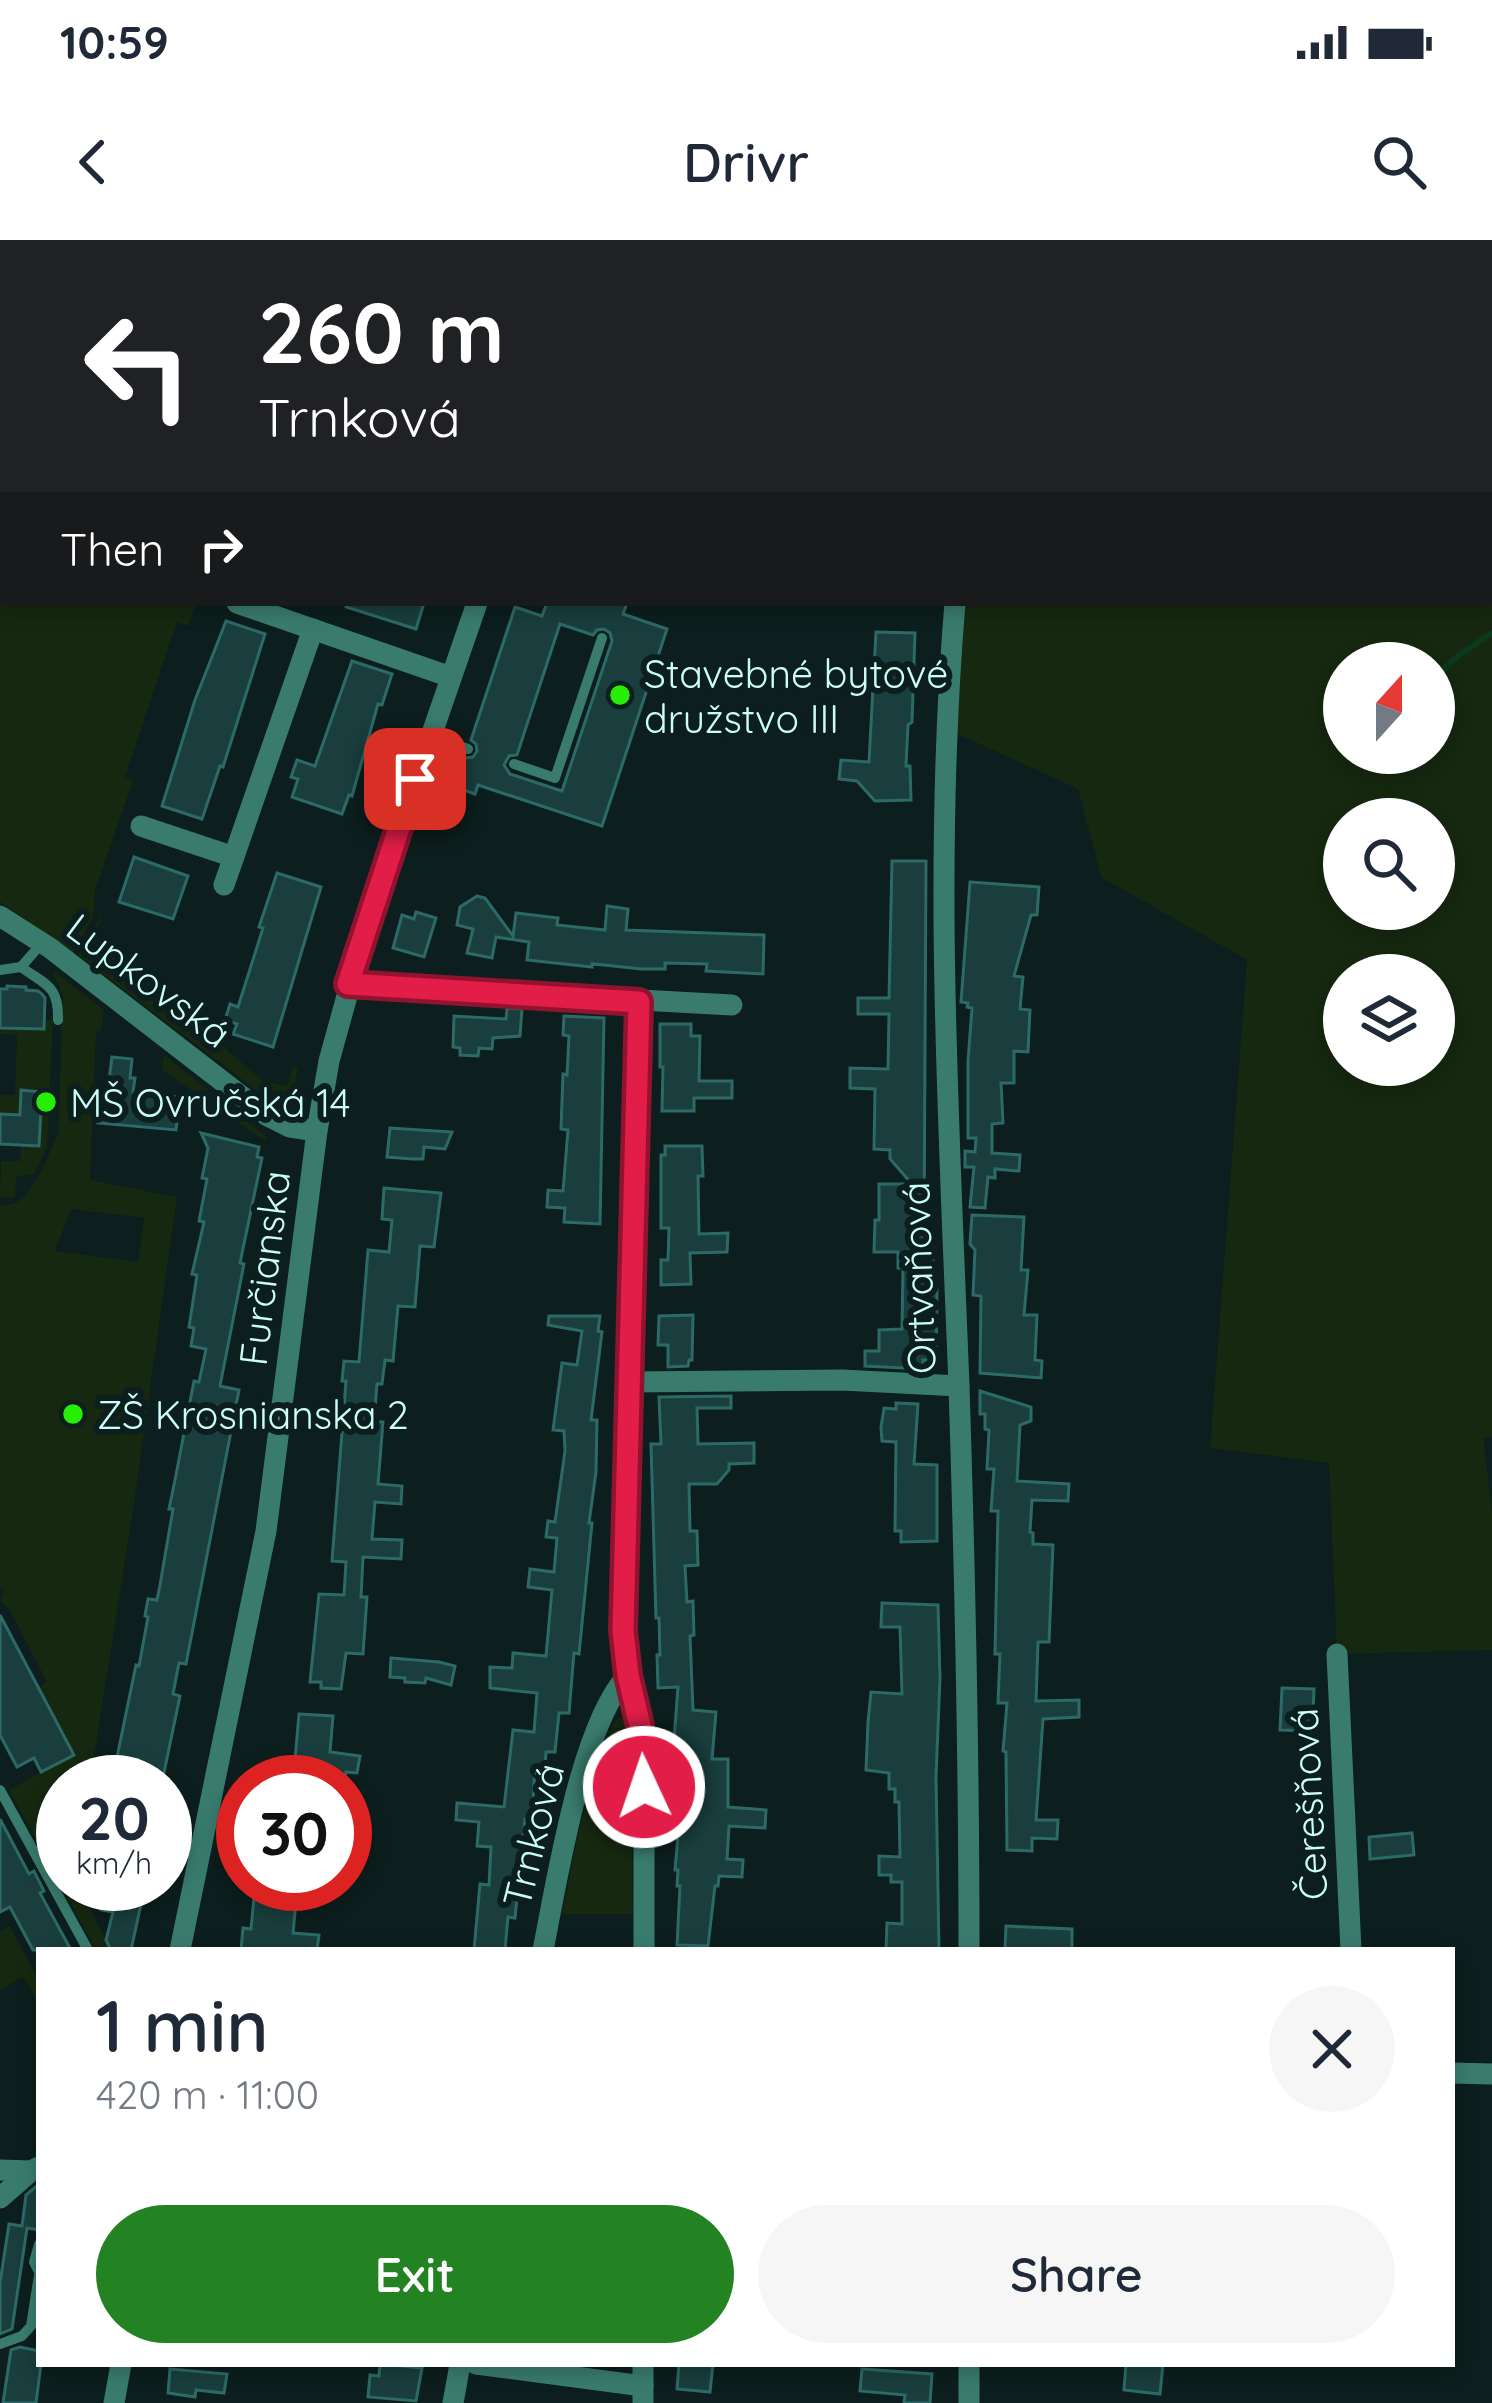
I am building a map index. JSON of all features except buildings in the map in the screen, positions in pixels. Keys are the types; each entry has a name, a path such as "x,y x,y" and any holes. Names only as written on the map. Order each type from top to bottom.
{"street":[{"path":"246,606 452,677"},
{"name":"Furčianska","path":"181,1947 266,1531 329,1061 397,830 476,606"},
{"name":"Ortvaňová","path":"955,606 944,886 969,1947"},
{"path":"224,885 313,629"},
{"path":"141,826 234,857"},
{"name":"Lupkovská","path":"0,916 266,1115 290,1127 317,1131"},
{"path":"348,984 732,1005"},
{"path":"639,1002 623,1631 642,1746 644,1947"},
{"path":"629,1382 842,1380 958,1386"},
{"name":"Čerešňová","path":"1337,1654 1351,1947"},
{"name":"Trnková","path":"544,1947 583,1771 610,1699 628,1675"},
{"path":"1455,2072 1492,2074"},
{"path":"0,2170 35,2169"},
{"path":"1,2195 35,2169"},
{"path":"114,2403 120,2367"},
{"path":"453,2403 459,2367"},
{"path":"501,2367 643,2384"},
{"path":"969,2367 969,2403"}],"lane":[{"path":"514,764 555,778 602,638"},
{"path":"430,736 468,749"},
{"path":"0,970 21,967 42,943"},
{"path":"21,967 54,990 58,1020"},
{"path":"0,1790 86,1947"},
{"path":"0,2344 22,2336 31,2326 36,2293"}],"green space":[{"path":"0,606 196,606 188,626 177,622 125,777 133,781 95,890 93,918 73,953 0,902"},
{"path":"955,606 1492,606 1492,1437 1483,1437 1492,1511 1492,1650 1337,1654 1329,1463 1210,1448 1247,960 1101,877 1078,789 951,731"},
{"path":"103,912 95,936 262,1080 287,1087 293,1067 298,1068 290,1107 268,1099 78,955"},
{"name":"ZŠ Krosnianska 2","path":"52,970 104,1010 101,1032 96,1031 90,1180 177,1197 94,1755 72,1755 39,1688 47,1682 9,1609 0,1602 4,1591 0,1588 0,1207 23,1198 58,1134 63,997","holes":["71,1209 144,1218 138,1262 55,1251"]},
{"path":"44,1020 53,1020 49,1101 41,1101 41,1092 22,1090 20,1115 0,1114 0,1095 15,1095 17,1035 0,1034 0,1028 43,1029"},
{"path":"164,1055 267,1137 265,1141 162,1070"},
{"path":"41,1115 49,1115 47,1147 34,1174 16,1177 15,1198 0,1197 1,1161 20,1161 21,1145 39,1146"},
{"path":"620,1717 630,1728 633,1914 562,1914 592,1778 610,1729"},
{"name":"ZŠ Krosnianska 2","path":"36,1775 36,1840 9,1790"},
{"name":"ZŠ Krosnianska 2","path":"75,1911 91,1911 109,1947 94,1947"},
{"path":"10,1926 36,1975 36,1996 23,1977 0,1990 0,1931"}],"waterway":[{"path":"1455,659 1492,633"}],"place":[{"name":"Stavebné bytové družstvo III","path":"620,695"},
{"name":"MŠ Ovručská 14","path":"46,1102"},
{"name":"ZŠ Krosnianska 2","path":"73,1414"}],"route":[{"path":"415,779 348,984 639,1002 623,1631 640,1726 644,1787"}]}
